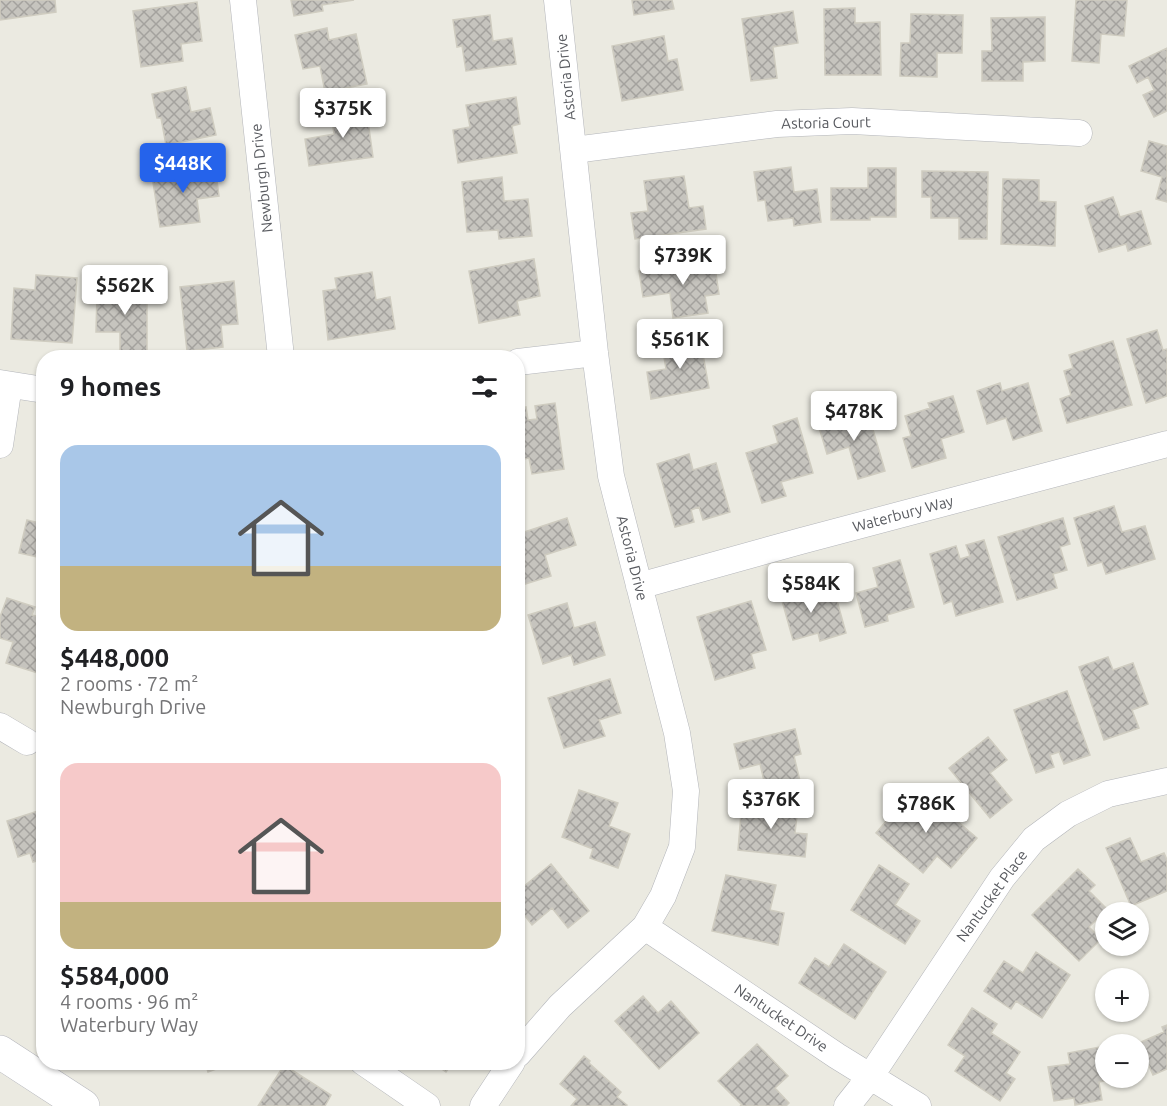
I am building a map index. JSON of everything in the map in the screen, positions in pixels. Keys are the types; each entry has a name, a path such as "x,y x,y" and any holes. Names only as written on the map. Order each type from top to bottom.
{"street":[{"name":"Newburgh Drive","path":"243,0 280,350"},
{"name":"Astoria Drive","path":"525,1046 560,1006 645,927 663,896 682,847 686,791 677,733 611,476 595,353 557,0"},
{"name":"Astoria Court","path":"574,150 777,124 852,121 1079,133"},
{"path":"525,361 595,353"},
{"path":"0,445 5,384 36,389"},
{"name":"Waterbury Way","path":"639,586 1167,444"},
{"path":"0,726 27,742"},
{"name":"Nantucket Place","path":"847,1106 870,1077 1002,878 1034,839 1068,814 1108,794 1167,781"},
{"name":"Nantucket Drive","path":"645,927 870,1077 918,1106"},
{"path":"0,1052 82,1106"},
{"path":"375,1070 427,1106"},
{"path":"483,1106 507,1070"}],"building":[{"path":"0,0 55,0 56,12 0,20"},
{"path":"291,0 354,0 322,5 323,11 294,16"},
{"path":"632,0 672,0 674,9 634,15"},
{"path":"1076,0 1127,0 1124,36 1101,34 1099,63 1072,61"},
{"path":"197,2 202,41 181,44 183,61 141,67 133,11"},
{"path":"855,8 855,23 880,22 881,75 825,75 824,9"},
{"path":"793,11 798,43 773,47 777,78 751,81 742,19"},
{"path":"911,14 963,15 962,53 937,53 937,77 900,76 901,43 910,43"},
{"path":"490,15 493,41 512,38 516,64 466,71 462,46 457,47 453,20"},
{"path":"1045,17 1045,61 1023,62 1023,81 982,81 982,51 992,51 991,18"},
{"path":"327,28 329,40 356,34 367,84 325,92 320,66 303,69 295,35"},
{"path":"664,36 668,61 677,59 683,90 622,101 612,46"},
{"path":"1167,48 1167,111 1154,117 1143,95 1154,90 1148,77 1137,83 1129,66"},
{"path":"186,87 191,112 210,108 216,135 166,145 161,118 157,118 152,94"},
{"path":"516,97 520,124 512,126 517,153 458,163 453,130 470,127 466,105"},
{"path":"366,106 373,157 309,166 305,139 334,134 331,112"},
{"path":"1149,141 1167,146 1167,202 1156,199 1162,177 1141,171"},
{"path":"202,161 204,175 216,173 219,196 197,199 200,222 160,227 152,176 183,172 182,164"},
{"path":"791,167 794,192 817,189 821,222 794,226 793,218 768,221 765,200 758,201 754,172"},
{"path":"868,168 896,168 896,217 831,220 831,188 868,188"},
{"path":"922,171 988,172 987,239 959,239 959,218 931,218 931,197 922,197"},
{"path":"684,176 689,208 703,206 706,229 635,239 631,213 648,211 644,181"},
{"path":"502,177 504,201 528,199 532,236 499,239 498,230 467,232 462,182"},
{"path":"1003,179 1039,180 1039,201 1056,202 1055,246 1001,244"},
{"path":"1113,197 1120,217 1141,211 1151,244 1128,251 1126,244 1099,252 1085,206"},
{"path":"534,259 540,296 517,301 520,315 479,323 469,271"},
{"path":"714,260 719,294 705,296 708,313 673,318 670,293 643,297 639,271"},
{"path":"372,272 376,300 390,297 395,329 328,340 323,291 337,289 335,278"},
{"path":"36,275 77,278 72,343 11,339 14,288 35,290"},
{"path":"234,281 238,324 221,325 223,347 187,350 180,287"},
{"path":"147,284 147,350 120,350 120,332 96,332 97,293 119,293 120,285"},
{"path":"1157,330 1163,350 1167,349 1167,396 1146,403 1127,339"},
{"path":"700,338 709,388 651,399 647,372 666,369 662,345"},
{"path":"1113,341 1132,405 1067,423 1060,399 1071,395 1064,371 1073,368 1069,355"},
{"path":"1000,383 1002,391 1028,383 1042,431 1013,440 1006,418 987,424 977,391"},
{"path":"953,396 964,432 941,439 946,458 912,468 903,438 911,436 905,416 930,408 928,403"},
{"path":"555,403 564,469 532,474 529,458 525,459 525,407 528,420 537,419 535,406"},
{"path":"867,409 885,471 858,479 849,447 827,454 818,424"},
{"path":"797,418 813,473 781,482 786,496 762,503 746,453 778,443 773,426"},
{"path":"689,454 693,470 716,463 730,512 703,520 699,507 691,510 694,522 675,527 657,464"},
{"path":"1114,506 1122,532 1145,526 1155,559 1106,574 1102,562 1088,566 1074,518"},
{"path":"567,518 576,545 545,555 551,576 525,584 525,532"},
{"path":"1063,518 1070,544 1060,547 1067,570 1053,574 1057,588 1017,600 998,537"},
{"path":"27,520 36,522 36,557 19,553"},
{"path":"984,540 1003,602 956,616 952,601 944,604 930,554 956,546 960,559 970,556 966,545"},
{"path":"900,560 914,607 887,615 888,621 865,627 856,593 878,587 873,568"},
{"path":"806,582 812,604 836,597 846,633 820,641 818,633 793,640 779,590"},
{"path":"7,598 35,607 32,615 36,616 36,672 6,663 13,642 0,638 0,617"},
{"path":"751,601 766,650 751,654 755,668 715,680 697,617"},
{"path":"567,603 574,628 595,622 605,655 574,665 571,655 543,664 528,615"},
{"path":"1108,657 1113,670 1133,663 1148,704 1132,710 1139,728 1104,740 1079,667"},
{"path":"610,679 621,713 599,720 605,736 564,748 548,698"},
{"path":"1067,691 1090,755 1064,764 1059,752 1050,755 1054,767 1036,773 1014,710"},
{"path":"795,729 801,754 794,756 800,781 766,789 760,764 740,769 734,744"},
{"path":"988,737 1007,760 990,773 1012,800 990,818 949,768"},
{"path":"579,790 618,803 609,826 630,834 618,868 590,858 593,849 562,837"},
{"path":"928,796 977,838 951,868 937,856 923,873 876,833 906,798 918,808"},
{"path":"742,801 798,807 795,833 807,834 805,857 738,850"},
{"path":"36,812 36,861 33,862 30,853 18,857 7,821"},
{"path":"1130,838 1141,862 1164,853 1167,860 1167,891 1141,902 1129,902 1106,848"},
{"path":"551,864 589,911 568,928 552,908 532,925 525,916 525,885"},
{"path":"879,865 909,884 895,905 920,921 905,944 851,910"},
{"path":"1078,869 1095,885 1089,891 1100,902 1095,902 1095,921 1089,927 1095,933 1095,945 1079,961 1032,915"},
{"path":"726,875 776,885 770,910 784,913 778,945 712,931"},
{"path":"844,944 886,972 855,1019 799,983 815,958 829,967"},
{"path":"1036,952 1070,975 1042,1018 1016,1001 1011,1009 984,991 1004,961 1023,973"},
{"path":"643,996 658,1013 671,1001 699,1033 659,1069 615,1021"},
{"path":"972,1008 997,1024 991,1033 1020,1052 1006,1073 1015,1079 1000,1101 955,1071 965,1056 948,1045"},
{"path":"1167,1025 1167,1069 1153,1075 1149,1066 1149,1039 1164,1032 1162,1027"},
{"path":"757,1044 788,1076 775,1088 789,1103 786,1106 740,1106 742,1105 718,1081"},
{"path":"1095,1048 1095,1088 1100,1088 1102,1100 1075,1105 1074,1098 1054,1101 1048,1067 1070,1064 1068,1053"},
{"path":"584,1056 621,1092 617,1097 626,1106 571,1106 577,1099 560,1084"},
{"path":"281,1070 292,1070 331,1095 325,1106 258,1106"}]}
